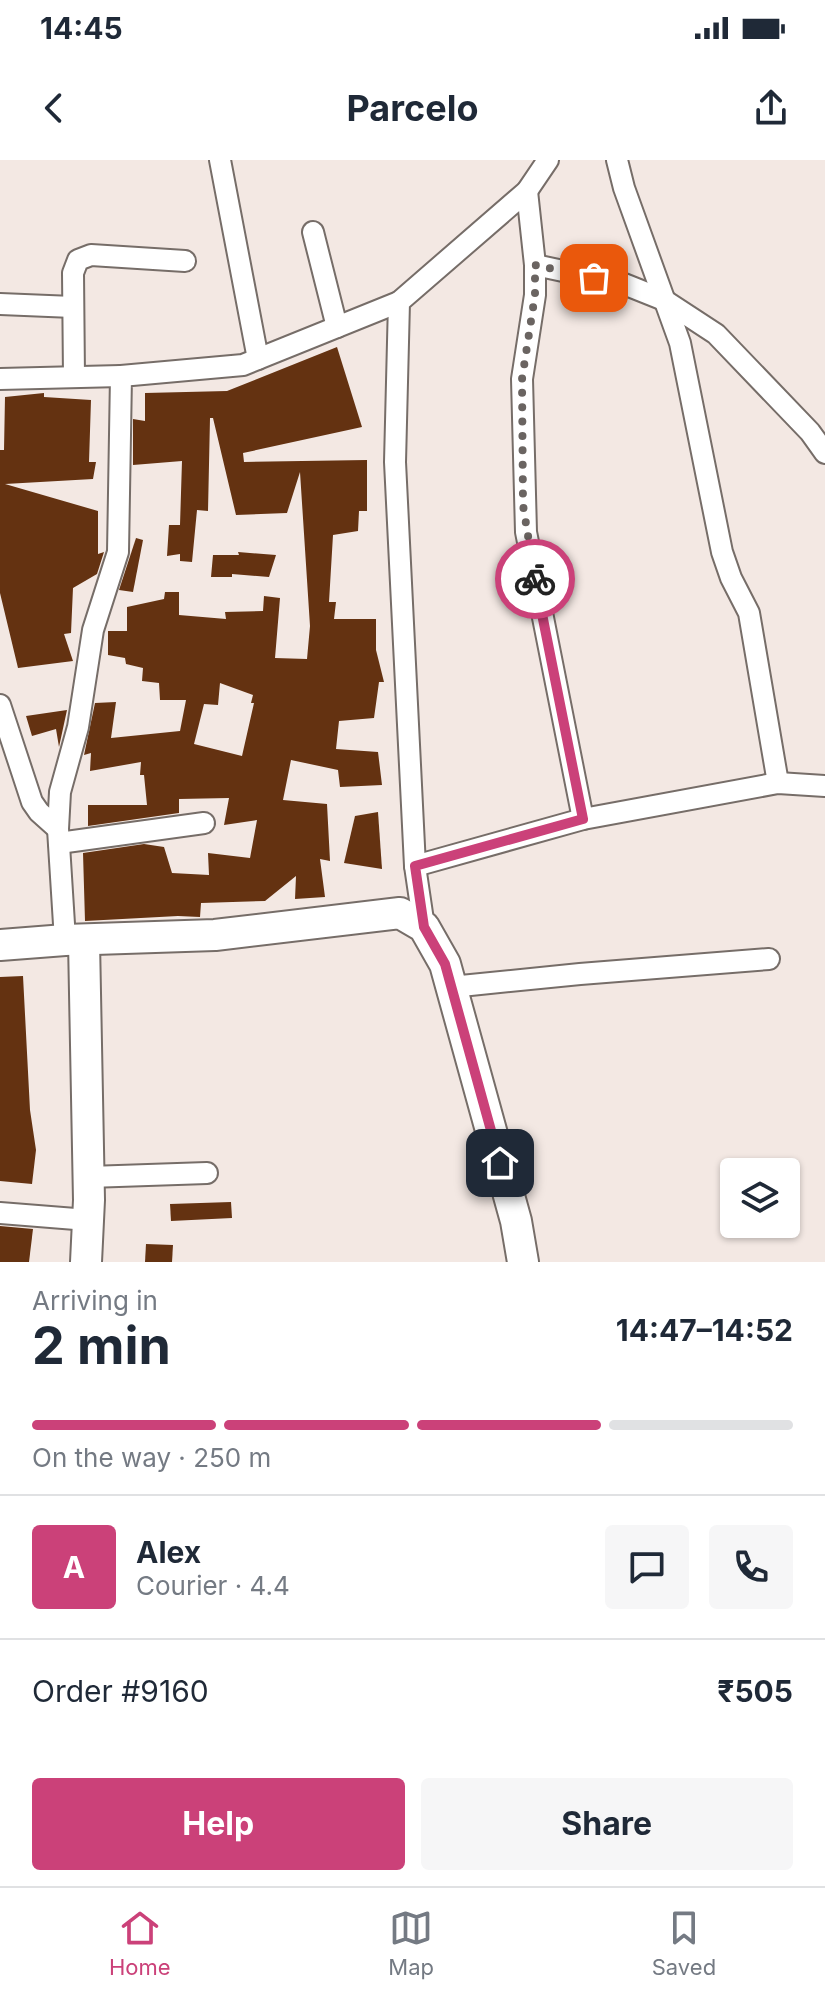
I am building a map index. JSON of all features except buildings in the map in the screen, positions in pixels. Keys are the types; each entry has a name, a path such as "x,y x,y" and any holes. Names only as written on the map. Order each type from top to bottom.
{"street":[{"path":"220,160 258,359"},
{"path":"0,379 121,376 243,365 399,302 527,191 548,160"},
{"path":"617,160 624,188 680,343 722,552 749,613 778,783"},
{"path":"527,191 535,295 522,379 523,505 583,819"},
{"path":"313,232 337,327"},
{"path":"74,377 73,273 78,260 83,256 185,261"},
{"path":"535,265 624,284 664,300 716,334 810,432 825,453"},
{"path":"399,302 395,462 415,866 424,927 445,964 516,1221 523,1262"},
{"path":"0,304 73,307"},
{"path":"86,1262 89,1177 74,940 58,836 60,792 78,727 93,630 118,552 121,376"},
{"path":"0,705 32,802 58,836"},
{"path":"415,866 583,819 778,783 825,786"},
{"path":"58,836 204,823"},
{"path":"0,945 215,935 400,913 424,927"},
{"path":"451,987 769,959"},
{"path":"89,1177 207,1173"},
{"path":"0,1213 88,1220"}],"way so far":[{"path":"535,579 523,505 522,379 535,295 535,265 594,278"}],"route":[{"path":"500,1163 445,964 424,927 415,866 583,819 535,579"}]}
